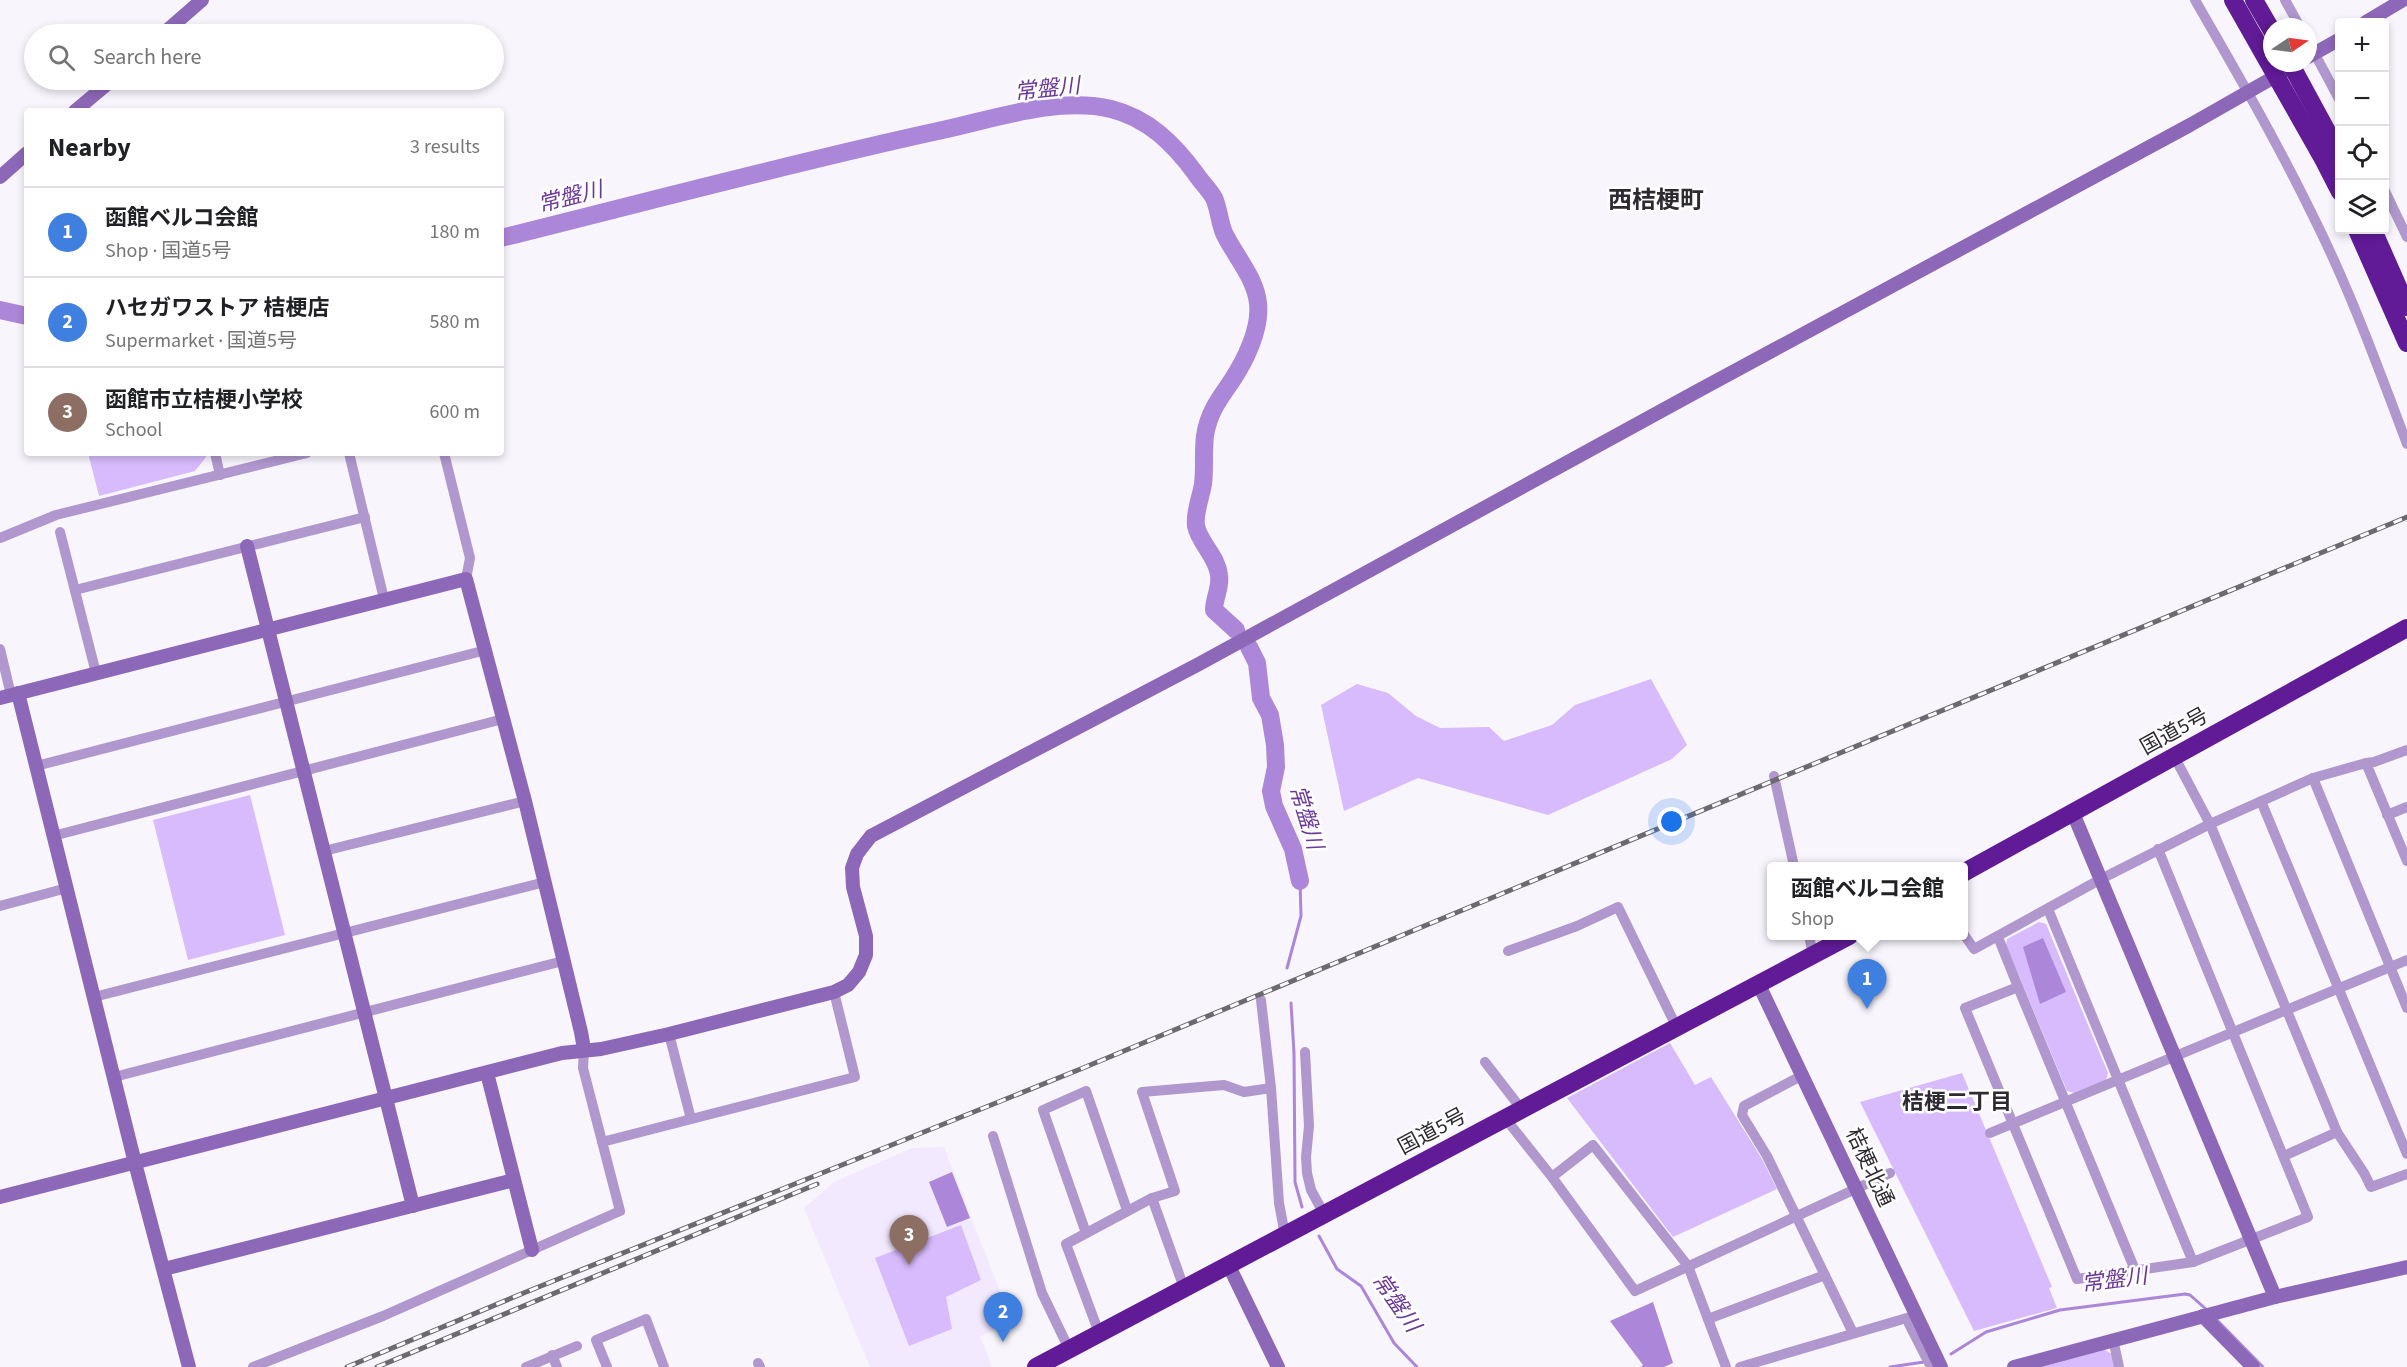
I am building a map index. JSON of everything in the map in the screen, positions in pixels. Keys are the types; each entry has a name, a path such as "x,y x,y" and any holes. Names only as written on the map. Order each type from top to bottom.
{"highway":[{"path":"2233,0 2335,182"},
{"path":"2254,0 2264,18"},
{"path":"2295,72 2335,146"},
{"path":"2359,234 2407,343"},
{"path":"2375,234 2407,307"},
{"name":"国道5号","path":"1968,870 2407,628"},
{"name":"国道5号","path":"1036,1367 1841,940"}],"street":[{"path":"174,24 202,0"},
{"path":"2195,0 2248,91 2314,217 2356,312 2407,444"},
{"path":"2285,0 2295,18"},
{"path":"2373,18 2403,0"},
{"path":"2317,47 2335,41"},
{"path":"2317,62 2335,92"},
{"path":"0,1197 487,1072 584,1049 601,1049 669,1034 834,992 848,985 859,972 866,955 866,936 854,887 852,868 857,854 871,836 1199,664 2282,72"},
{"path":"78,108 99,90"},
{"path":"0,177 24,156"},
{"path":"2389,198 2407,237"},
{"path":"215,456 220,475"},
{"path":"0,538 56,515 296,456"},
{"path":"350,456 384,599"},
{"path":"254,1367 383,1316 620,1211 583,1068 582,1032 525,801 466,579 470,558 445,456"},
{"path":"75,590 365,517"},
{"path":"60,532 96,673"},
{"path":"247,546 413,1206"},
{"path":"10,695 466,579"},
{"path":"0,649 10,695 36,766 135,1164 189,1367"},
{"path":"36,766 486,650"},
{"path":"53,836 503,719"},
{"path":"1968,940 1974,949 2158,849 2313,778 2366,762 2374,762 2407,750"},
{"path":"2174,756 2210,824 2337,1132 2371,1187 2407,1174"},
{"path":"2366,762 2407,861"},
{"path":"1774,776 1793,862"},
{"path":"2313,778 2407,1008"},
{"path":"324,851 525,801"},
{"path":"2261,801 2407,1154"},
{"path":"2387,814 2407,807"},
{"path":"2073,813 2275,1297"},
{"path":"2019,987 1965,1008 2077,1279 2193,1262 2308,1216 2158,849"},
{"path":"94,997 545,882"},
{"path":"0,906 67,888"},
{"path":"1508,951 1577,926 1618,907 1677,1028"},
{"path":"2048,909 2193,1262"},
{"path":"1998,937 2135,1270"},
{"path":"1810,940 1813,955"},
{"path":"1990,1133 2407,960"},
{"path":"114,1077 563,961"},
{"name":"桔梗北通","path":"1760,985 1856,1189 1913,1319 1941,1367"},
{"path":"602,1142 855,1077 834,992"},
{"path":"1261,1000 1279,1203 1285,1235"},
{"path":"669,1034 691,1119"},
{"path":"1305,1052 1309,1126 1307,1173 1311,1190 1324,1214"},
{"path":"1485,1062 1516,1102 1512,1114 1552,1177 1635,1291 1890,1173"},
{"path":"487,1072 532,1250"},
{"path":"1803,1075 1744,1106 1742,1114 1767,1156 1853,1333"},
{"path":"1099,1334 1066,1244 1127,1210 1152,1198 1175,1191 1142,1092 1224,1085 1244,1092 1270,1088"},
{"path":"1086,1233 1043,1110 1086,1091 1127,1210"},
{"path":"2284,1156 2337,1132"},
{"path":"993,1136 1042,1293 1069,1349"},
{"path":"1552,1177 1593,1145 1688,1266 1726,1367"},
{"path":"164,1269 514,1180"},
{"path":"1152,1198 1184,1288"},
{"path":"1228,1264 1278,1367"},
{"path":"2014,1367 2275,1297 2407,1267"},
{"path":"1708,1319 1825,1275"},
{"path":"2210,1314 2253,1367"},
{"path":"607,1367 596,1340 646,1319 664,1367"},
{"path":"1740,1367 1853,1333 1913,1319 1931,1367"},
{"path":"2113,1339 2120,1367"},
{"path":"529,1366 577,1346"},
{"path":"552,1355 557,1367"}],"shaded area":[{"path":"89,456 206,456 195,471 99,496"},
{"path":"1651,679 1687,745 1672,759 1548,815 1418,778 1344,811 1321,705 1357,684 1388,693 1416,716 1440,728 1489,727 1504,741 1552,725 1575,705"},
{"path":"250,795 285,935 188,960 153,820"},
{"path":"2039,922 2046,924 2108,1073 2106,1080 2074,1093 2067,1091 2006,945 2007,939"},
{"path":"2043,938 2066,992 2040,1004 2023,947"},
{"path":"1670,1043 1695,1085 1711,1077 1762,1159 1777,1189 1673,1237 1567,1098"},
{"path":"1962,1073 2052,1287 2049,1288 2057,1308 1974,1331 1860,1102"},
{"path":"944,1147 1012,1323 980,1336 992,1367 870,1367 804,1208 834,1182 912,1148"},
{"path":"952,1172 970,1218 947,1227 929,1182"},
{"path":"961,1225 981,1280 946,1297 952,1329 909,1346 875,1258"},
{"path":"1653,1302 1673,1363 1664,1367 1641,1367 1643,1365 1610,1321"},
{"path":"2103,1349 2112,1354 2115,1367 2036,1367"}],"waterway":[{"name":"常盤川","path":"504,237 773,169 1024,111 1069,105 1090,106 1111,109 1137,119 1169,143 1188,163 1212,195 1224,233 1249,275 1258,303 1257,323 1251,344 1236,374 1215,407 1206,428 1203,484 1196,516 1198,532 1218,568 1219,584 1214,610 1236,630"},
{"name":"常盤川","path":"0,310 24,315"},
{"name":"常盤川","path":"1249,647 1257,663 1261,698 1270,715 1275,745 1276,767 1271,791 1274,806 1293,849 1300,881"},
{"name":"常盤川","path":"1287,968 1301,916 1300,881"},
{"name":"常盤川","path":"1291,1003 1294,1053 1295,1182 1302,1207"},
{"name":"常盤川","path":"1319,1236 1337,1269 1361,1286 1394,1343 1417,1367"},
{"name":"常盤川","path":"1951,1354 1986,1332 2060,1310 2185,1294 2190,1295 2207,1310"},
{"name":"常盤川","path":"2214,1317 2263,1367"},
{"name":"常盤川","path":"1890,1367 1924,1362"}],"railway":[{"path":"347,1367 526,1292 1083,1068 2407,517"},
{"path":"377,1367 817,1184"}],"place":[{"name":"函館ベルコ会館","path":"1867,1009"},
{"name":"函館市立桔梗小学校","path":"909,1265"},
{"name":"ハセガワストア 桔梗店","path":"1003,1342"}],"district":[{"name":"西桔梗町","path":"1656,200"},
{"name":"桔梗二丁目","path":"1957,1101"}]}
